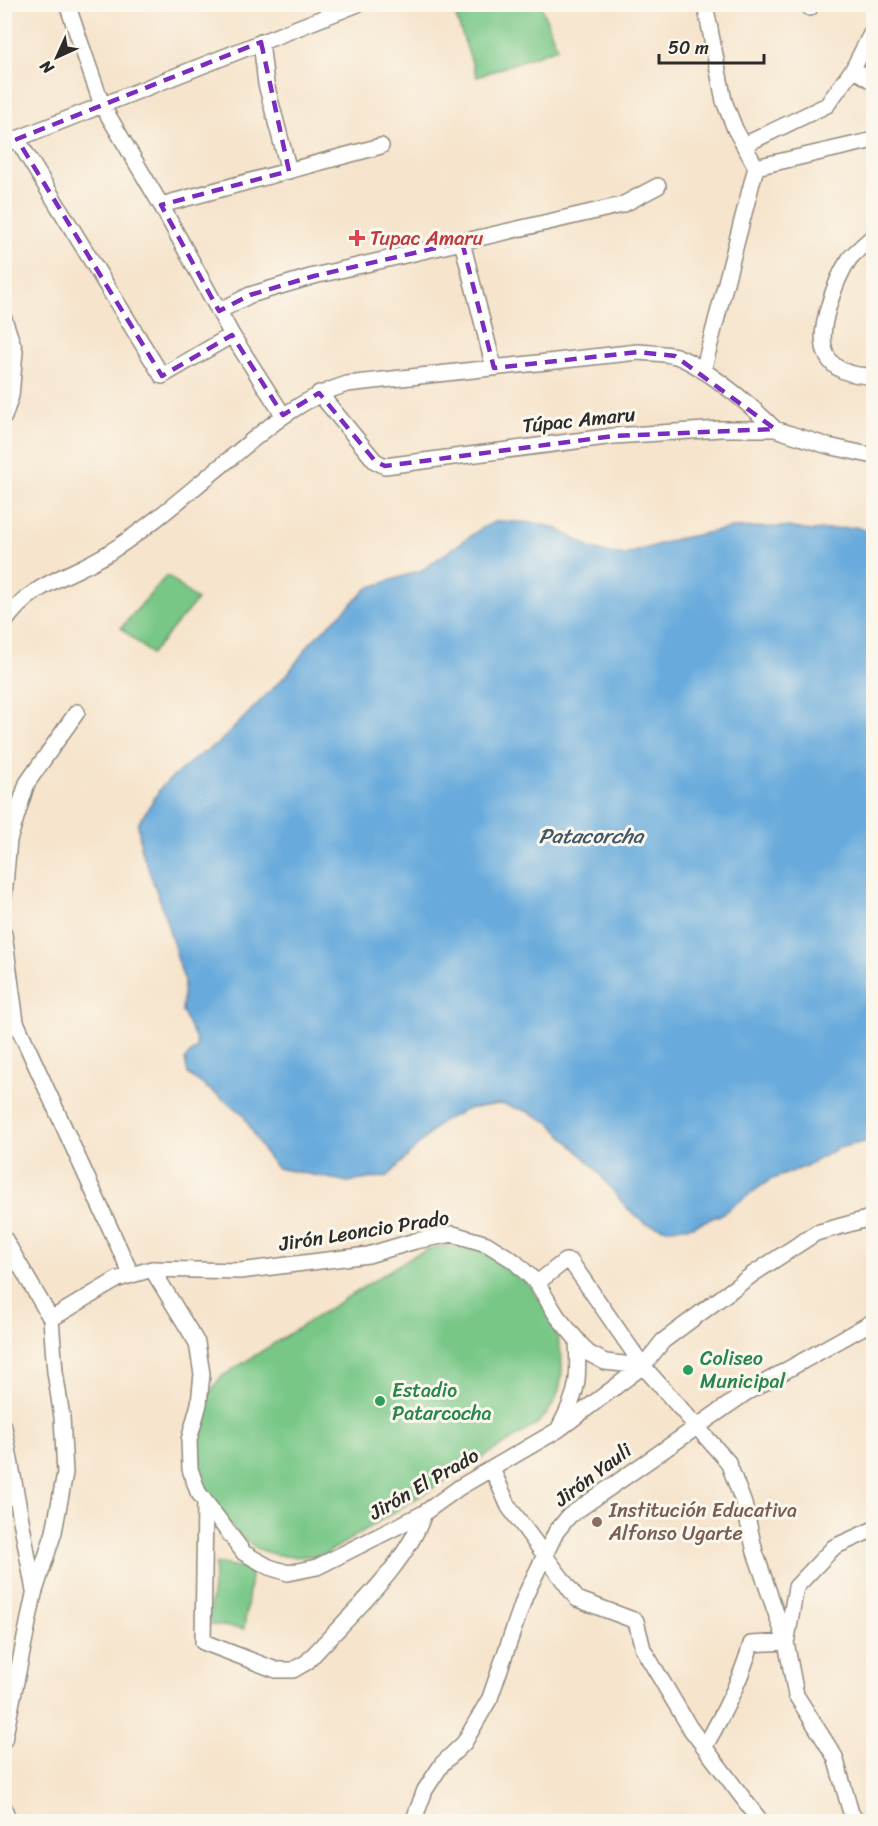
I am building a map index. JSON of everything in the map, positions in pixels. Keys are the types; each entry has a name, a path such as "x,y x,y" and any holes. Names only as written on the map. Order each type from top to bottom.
{"street":[{"path":"67,4 102,105 161,205 232,335 283,415"},
{"path":"232,335 162,376 10,142 358,4"},
{"path":"703,371 756,167 724,101 705,4"},
{"path":"744,145 827,105 853,69 873,28"},
{"path":"261,42 266,84 290,171"},
{"path":"853,69 873,82"},
{"path":"756,167 873,140"},
{"path":"161,205 381,146"},
{"path":"219,310 249,295 314,276 622,205 658,186"},
{"path":"873,235 850,258 836,282 823,325 822,347 835,365 844,372 855,376 873,376"},
{"path":"462,242 494,368"},
{"path":"4,319 15,351 11,396 4,417"},
{"path":"4,623 15,607 40,586 112,552 283,415 319,393 347,384 638,352 675,356 703,371 760,414 775,429"},
{"name":"Túpac Amaru","path":"319,393 375,461 385,466 614,436 775,429 828,446 873,456"},
{"path":"4,896 9,840 27,783 77,712"},
{"path":"4,934 16,1022 131,1274"},
{"name":"Jirón El Prado","path":"152,1269 197,1343 202,1374 199,1404 189,1440 190,1469 205,1504 244,1553 269,1568 288,1573 317,1566 424,1513 460,1486 558,1430 643,1366 663,1341 753,1274 816,1233 873,1217"},
{"name":"Jirón Leoncio Prado","path":"51,1319 131,1274 152,1269 240,1271 368,1255 415,1241 453,1234 496,1250 514,1261 537,1283 557,1316 588,1353 605,1362 643,1366"},
{"path":"4,1238 51,1319 55,1372 62,1417 65,1473 54,1532 34,1594 4,1740"},
{"path":"537,1283 565,1261 571,1262 643,1366 729,1462 744,1504 755,1552 786,1642 796,1695 836,1757 851,1812 857,1821"},
{"name":"Jirón Yauli","path":"412,1821 425,1790 442,1764 464,1743 490,1698 525,1596 556,1533 569,1516 744,1394 873,1321"},
{"path":"558,1430 575,1398 579,1371 577,1340"},
{"path":"4,1426 34,1594"},
{"path":"492,1469 509,1507 577,1599 636,1621 643,1649 705,1746 761,1821"},
{"path":"205,1504 202,1642 276,1670 293,1671 307,1662 405,1553 418,1530 424,1513"},
{"path":"786,1642 796,1587 834,1547 873,1529"},
{"path":"705,1746 728,1706 752,1644 786,1642"},
{"path":"4,1808 9,1821"}],"highlighted area":[{"path":"261,42 289,171 161,205 219,311 250,295 314,276 462,242 494,368 638,352 675,356 775,429 614,436 385,466 375,461 319,393 283,415 232,335 162,376 17,139"}],"green space":[{"path":"492,5 541,5 557,48 477,77 456,17"},
{"path":"167,575 197,600 151,654 121,628"},
{"name":"Estadio Patarcocha","path":"455,1245 478,1247 497,1257 515,1270 531,1287 544,1307 554,1328 560,1350 562,1372 558,1393 549,1410 537,1424 326,1554 288,1557 258,1549 245,1541 223,1516 212,1499 200,1478 194,1459 194,1434 197,1422 207,1398 221,1377 411,1257 431,1248"},
{"path":"216,1563 252,1569 244,1629 208,1624"}],"water":[{"name":"Patacorcha","path":"497,521 534,523 556,528 590,548 625,555 676,539 732,528 788,527 811,531 856,527 873,533 873,1140 838,1148 804,1167 770,1180 720,1215 693,1226 668,1229 644,1223 626,1207 595,1168 549,1122 524,1110 500,1104 467,1109 441,1122 388,1176 348,1182 277,1168 264,1152 242,1113 188,1074 185,1059 197,1047 195,1037 182,1011 184,980 162,906 141,849 138,824 162,786 198,756 218,744 289,672 311,642 368,588 422,570 482,528"}],"place":[{"name":"Tupac Amaru","path":"357,238"},
{"name":"Coliseo Municipal","path":"688,1370"},
{"name":"Estadio Patarcocha","path":"380,1401"},
{"name":"Institución Educativa Alfonso Ugarte","path":"597,1522"}]}
